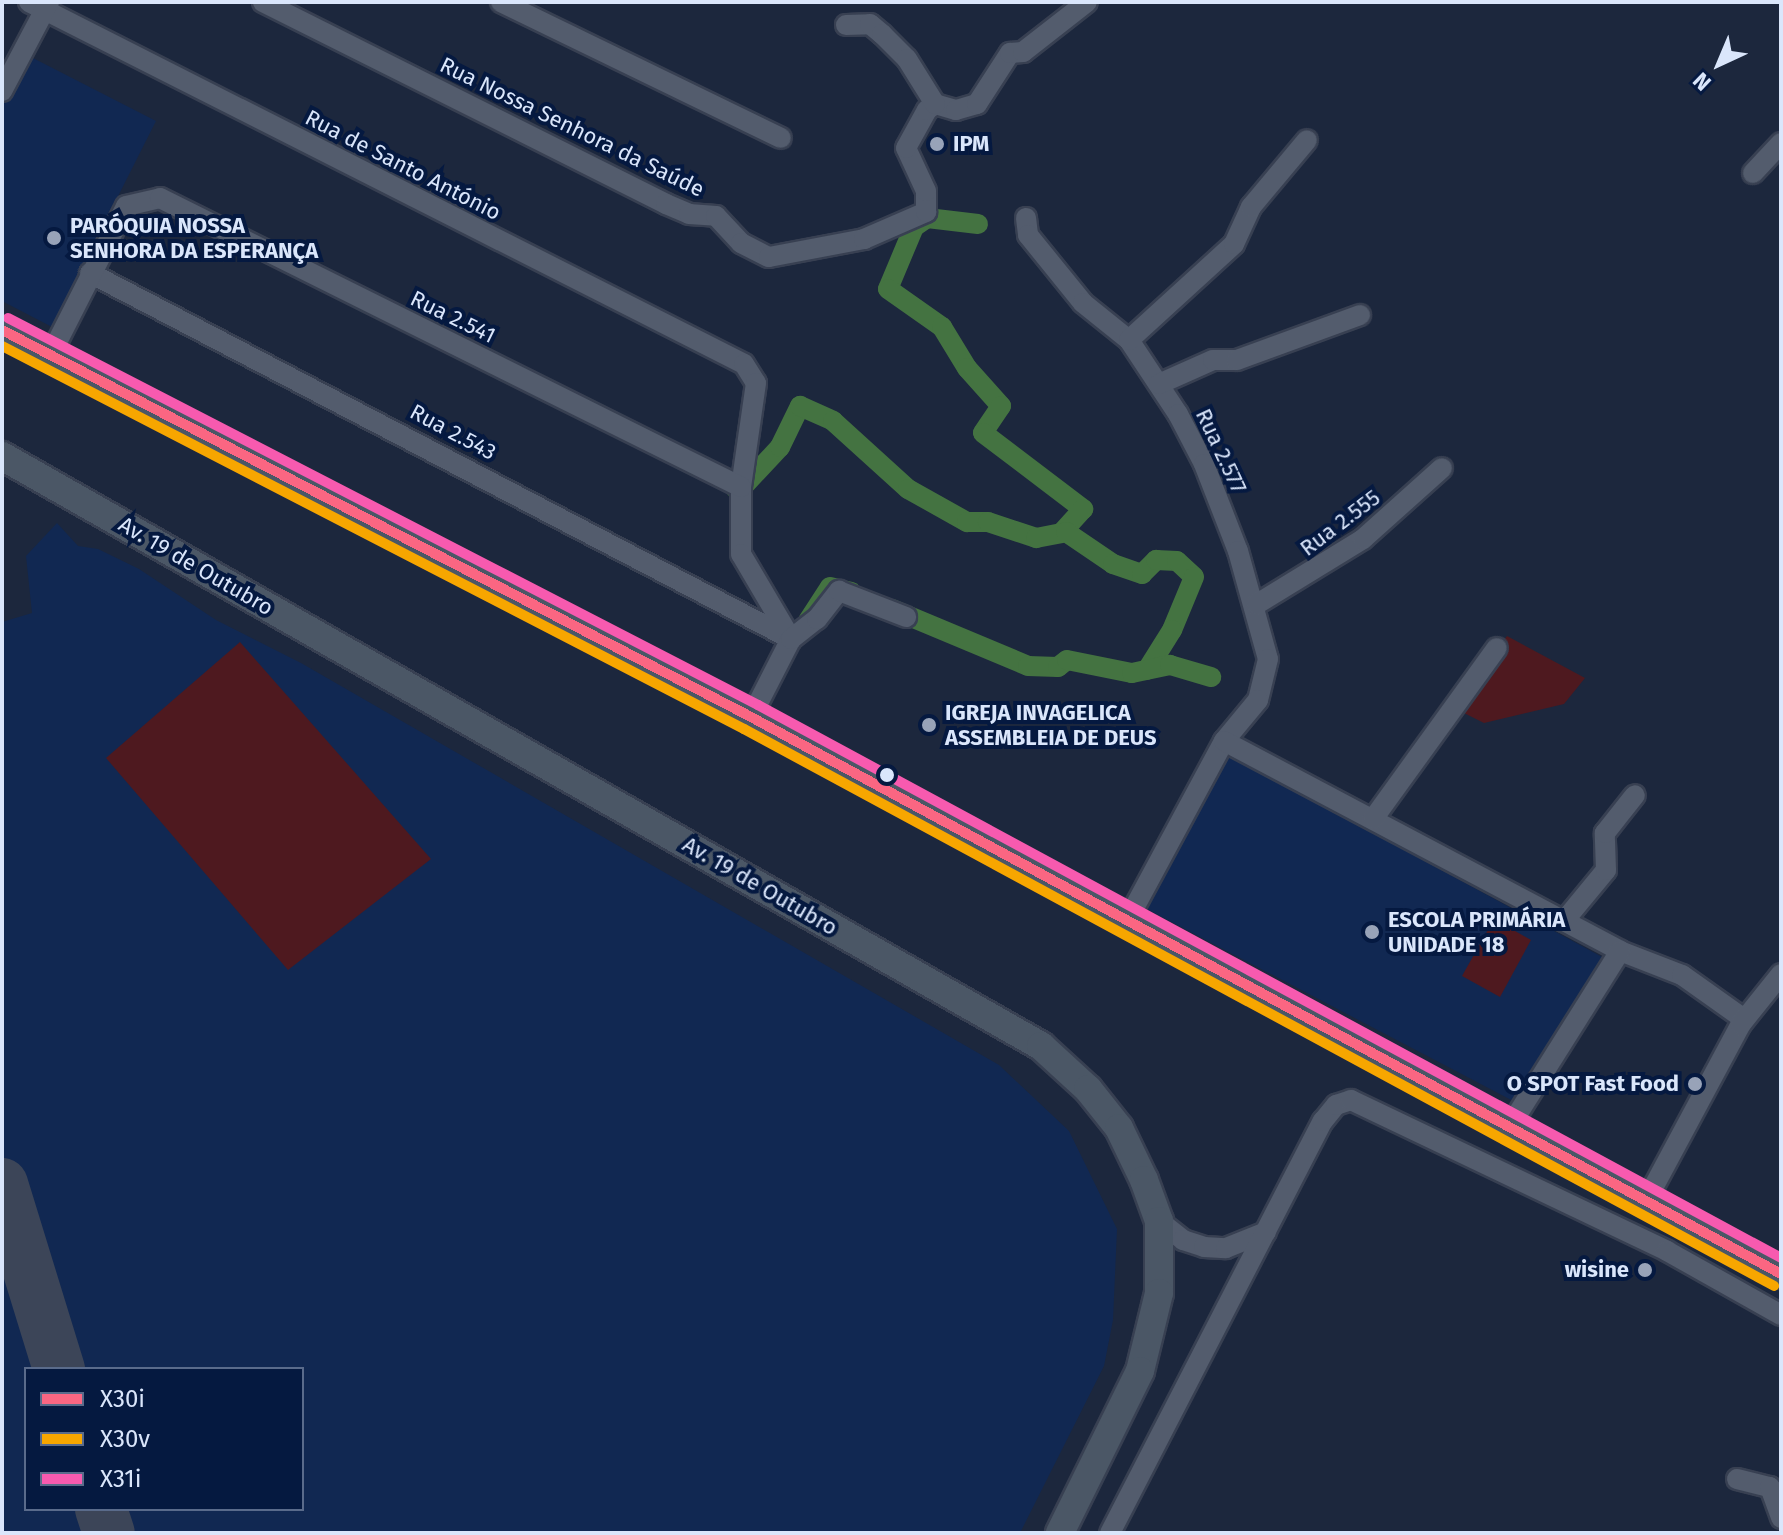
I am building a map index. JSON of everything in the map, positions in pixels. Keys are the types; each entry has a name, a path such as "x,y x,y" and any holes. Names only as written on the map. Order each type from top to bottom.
{"street":[{"name":"Rua Nossa Senhora da Saúde","path":"263,2 666,204 689,214 716,216 757,254 831,247 905,224 926,212 929,203 906,148 935,104"},
{"path":"501,2 781,138"},
{"path":"846,25 870,24 907,59 935,104 956,110 977,104 1010,53 1023,52 1087,2"},
{"path":"2,91 41,5"},
{"name":"Rua de Santo António","path":"41,5 754,373 741,487"},
{"path":"1129,340 1234,244 1251,207 1307,140"},
{"path":"1753,173 1781,143"},
{"name":"Rua 2.541","path":"90,273 126,206 141,199 160,198 741,487"},
{"name":"Rua 2.577","path":"1026,218 1024,229 1070,288 1129,340 1159,384 1204,464 1257,604 1268,659 1265,681 1246,717 1224,741 1128,919"},
{"path":"50,356 90,273"},
{"name":"Rua 2.543","path":"90,273 791,639"},
{"path":"1159,384 1213,360 1237,360 1360,315"},
{"path":"2,330 751,717 1781,1274"},
{"name":"Av. 19 de Outubro","path":"2,456 1041,1046 1088,1089 1119,1128 1159,1221 1159,1293 1153,1330 1140,1371 1060,1533"},
{"name":"Rua 2.555","path":"1257,604 1355,545 1442,468"},
{"path":"741,487 741,554 791,639"},
{"path":"751,717 791,639 817,619 839,591 906,617"},
{"path":"1373,819 1497,648"},
{"path":"1224,741 1620,951 1682,975 1744,1019"},
{"path":"1564,921 1606,870 1605,833 1635,795"},
{"path":"1510,1126 1620,951"},
{"path":"1646,1201 1744,1019 1781,974"},
{"path":"1110,1533 1323,1121 1336,1105 1351,1100 1667,1251 1781,1315"},
{"path":"1159,1221 1183,1240 1204,1247 1226,1248 1266,1232"},
{"path":"1737,1479 1770,1487 1781,1518"}],"shaded area":[{"path":"29,56 156,121 52,327 2,301 2,107"},
{"path":"57,523 78,546 98,549 139,569 216,620 301,663 999,1065 1069,1131 1117,1229 1113,1320 1104,1366 1020,1533 2,1533 2,622 32,613 26,556"},
{"path":"1507,636 1585,678 1564,704 1484,723 1454,708"},
{"path":"240,642 431,859 288,970 106,758"},
{"name":"ESCOLA PRIMÁRIA UNIDADE 18","path":"1219,750 1602,957 1517,1103 1141,906"},
{"path":"1494,919 1531,940 1500,997 1462,976"}],"waterway":[{"path":"978,224 927,218 914,227 888,289 942,327 967,368 1001,406 983,433 1083,509 1063,531"},
{"path":"735,488 739,491 780,447 800,406 833,421 908,489 967,522 988,522 1036,538 1066,532 1113,564 1142,574 1156,560 1177,561 1194,577 1172,630 1147,670"},
{"path":"808,621 830,587 851,592"},
{"path":"892,609 1028,666 1058,667 1067,660 1132,673 1170,665 1211,677"}],"taxiway":[{"path":"2,1184 58,1367"},
{"path":"102,1511 109,1533"}],"transit line":[{"name":"X31i","path":"8,318 758,705 1781,1258"},
{"name":"X30i","path":"2,330 751,717 1781,1274"},
{"name":"X30v","path":"2,346 744,729 1774,1286"}],"place":[{"name":"IPM","path":"937,144"},
{"name":"PARÓQUIA NOSSA SENHORA DA ESPERANÇA","path":"54,238"},
{"name":"IGREJA INVAGELICA ASSEMBLEIA DE DEUS","path":"929,725"},
{"name":"ESCOLA PRIMÁRIA UNIDADE 18","path":"1372,932"},
{"name":"O SPOT Fast Food","path":"1695,1084"},
{"name":"wisine","path":"1645,1270"}]}
